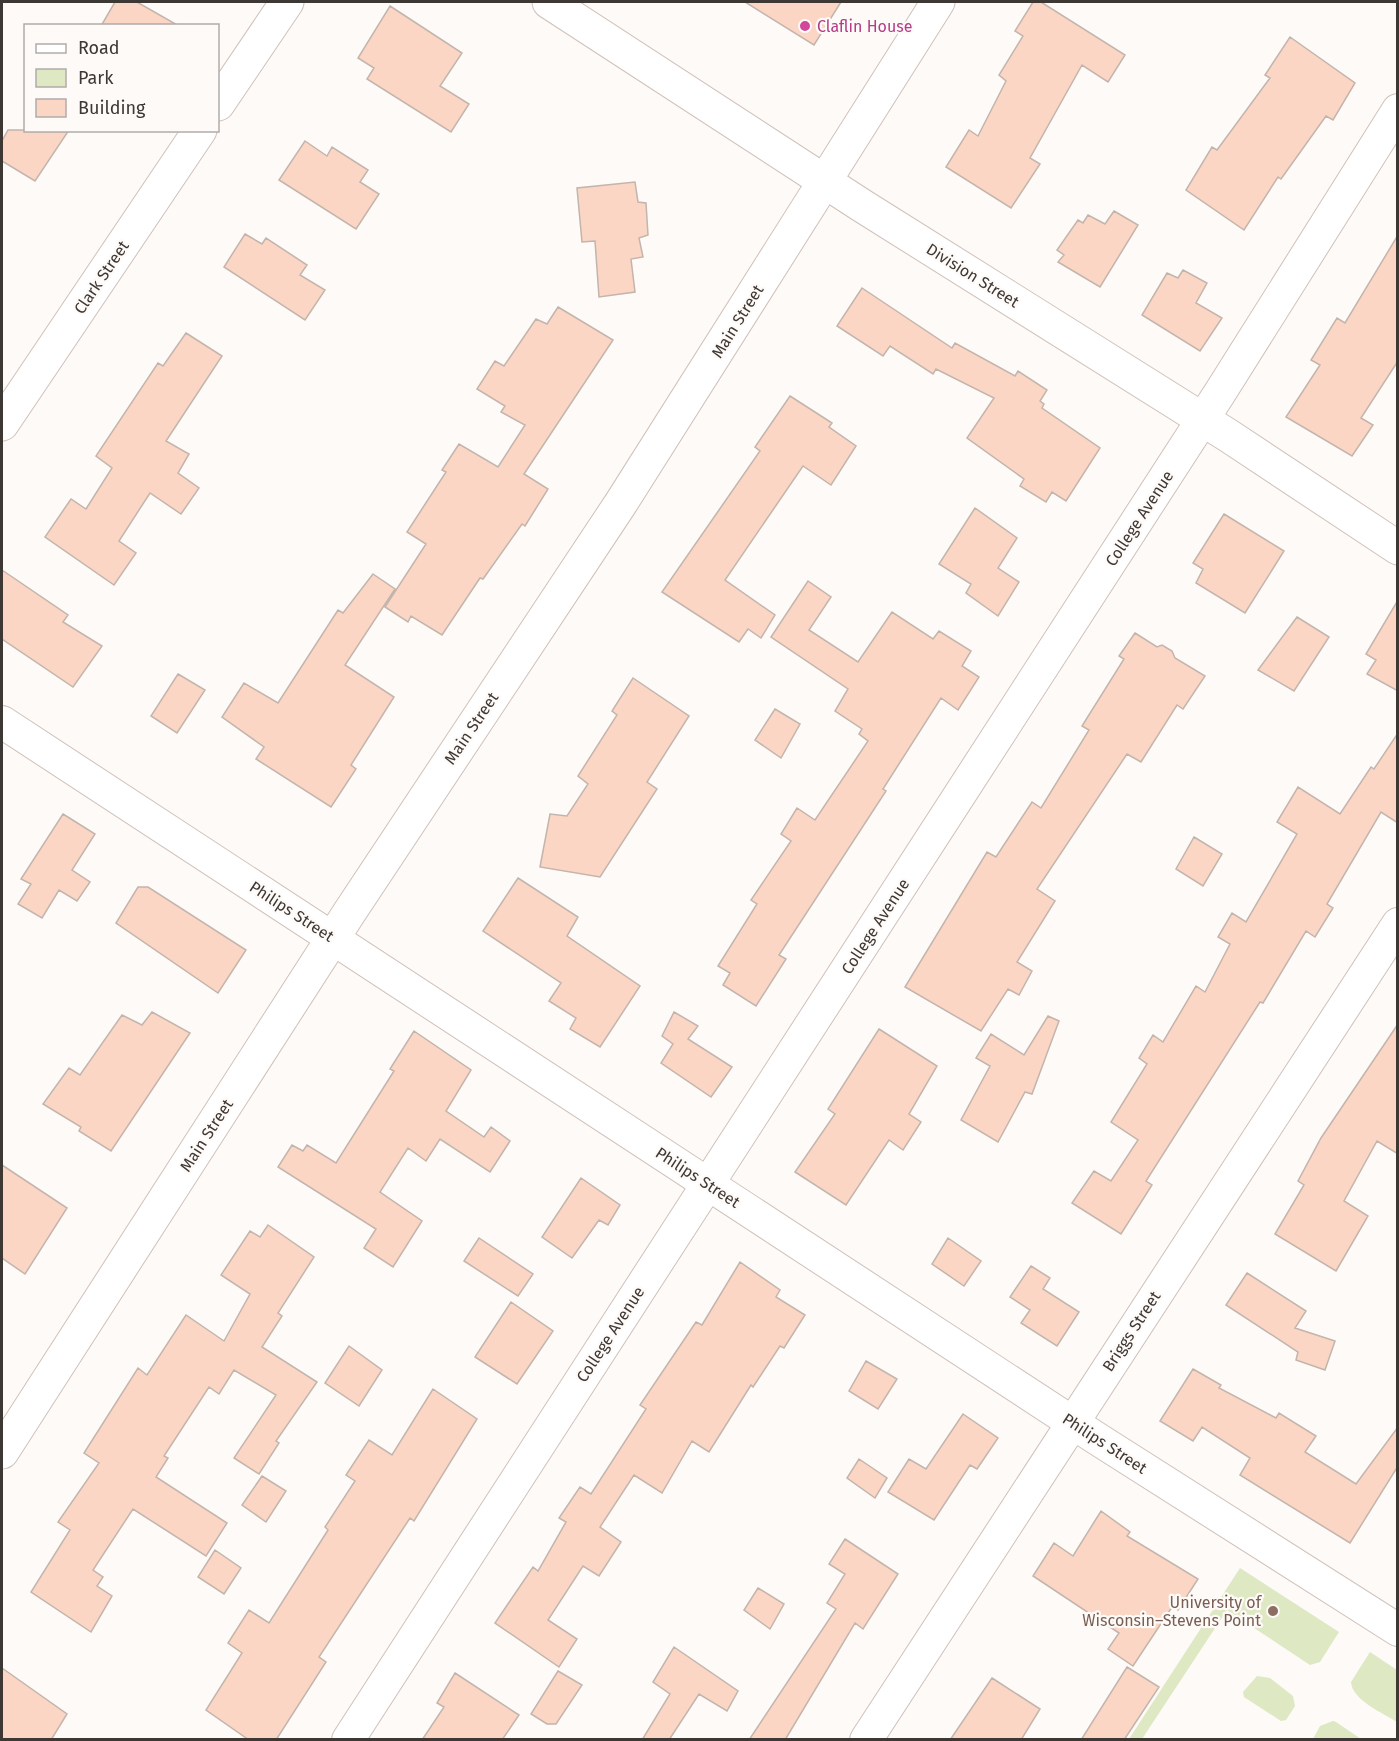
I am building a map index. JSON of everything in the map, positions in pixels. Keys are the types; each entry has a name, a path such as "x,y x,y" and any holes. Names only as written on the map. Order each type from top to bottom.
{"main road":[{"path":"219,103 287,2"},
{"name":"Division Street","path":"549,2 825,181 1203,420 1398,548"},
{"name":"Main Street","path":"2,1452 333,938 628,493 938,2"},
{"name":"Clark Street","path":"3,417 199,132"}],"street":[{"name":"College Avenue","path":"348,1740 1203,420 1398,110"},
{"name":"Philips Street","path":"2,722 1072,1422 1398,1630"},
{"name":"Briggs Street","path":"866,1740 1398,924"}],"green space":[{"path":"1240,1568 1339,1632 1320,1662 1310,1665 1227,1610 1142,1739 1129,1739"},
{"path":"1370,1652 1397,1670 1397,1722 1362,1700 1353,1689 1351,1682"},
{"path":"1257,1676 1270,1678 1293,1696 1295,1706 1286,1720 1281,1721 1244,1697 1243,1692"},
{"path":"1333,1721 1361,1739 1313,1739 1320,1726"}],"building":[{"path":"115,2 137,2 176,24 102,24"},
{"name":"Claflin House","path":"745,2 841,2 814,45"},
{"path":"1033,2 1041,2 1125,55 1108,82 1082,65 1030,158 1040,164 1011,208 946,167 969,130 978,136 1006,81 999,75 1023,36 1015,31"},
{"path":"390,6 462,53 440,86 469,104 451,132 367,79 374,68 358,58"},
{"path":"1290,37 1355,83 1333,120 1326,116 1281,179 1278,177 1244,230 1186,190 1212,147 1217,150 1270,78 1265,75"},
{"path":"8,130 68,132 35,181 2,161 2,141"},
{"path":"305,141 327,156 332,147 368,170 360,182 379,194 356,229 279,180"},
{"path":"635,182 638,202 646,203 648,235 639,238 643,257 631,259 635,292 599,297 595,241 582,242 577,188"},
{"path":"1114,211 1138,225 1100,287 1058,262 1064,255 1057,250 1078,220 1083,223 1088,215 1105,224"},
{"path":"245,234 262,244 266,238 307,265 300,275 325,290 305,320 224,267"},
{"path":"1398,235 1398,361 1361,418 1373,425 1352,456 1286,417 1320,365 1311,360 1337,318 1345,323"},
{"path":"1183,270 1207,283 1196,303 1222,318 1200,351 1142,315 1167,273 1178,278"},
{"path":"862,288 952,348 955,343 1015,376 1018,371 1047,390 1040,401 1044,404 1042,408 1100,448 1066,501 1052,492 1046,502 1020,486 1024,479 967,438 994,398 936,369 933,374 890,346 883,356 837,326"},
{"path":"558,307 613,340 524,474 548,489 525,526 522,524 483,579 480,578 442,635 411,616 408,622 385,607 426,544 407,532 446,472 442,470 459,444 498,467 525,425 501,412 505,406 477,389 495,361 504,366 536,319 547,324"},
{"path":"186,333 222,356 166,441 189,454 178,473 199,488 181,514 150,493 119,541 136,553 114,585 45,537 71,499 86,509 112,468 96,456 158,363 163,366"},
{"path":"790,396 832,423 829,427 856,446 831,485 803,466 725,580 775,615 761,638 748,629 739,642 662,592 760,451 755,447"},
{"path":"975,508 1017,538 998,568 1019,582 998,616 966,593 971,584 939,564"},
{"path":"1224,514 1284,551 1245,613 1196,583 1203,569 1193,563"},
{"path":"2,570 68,615 63,622 102,646 73,687 2,639"},
{"path":"373,574 395,589 345,665 394,697 351,765 356,769 331,807 256,759 264,747 222,717 244,683 278,703 338,610 343,613"},
{"path":"808,581 831,597 809,630 858,662 892,612 933,639 939,631 971,651 962,666 979,677 958,710 941,698 883,789 886,791 779,955 786,959 756,1006 723,985 730,973 718,966 757,904 751,900 791,841 781,834 797,808 815,820 868,741 859,734 862,729 835,711 848,689 771,637"},
{"path":"1398,600 1398,691 1367,674 1376,660 1366,654"},
{"path":"1297,617 1329,637 1294,691 1258,670"},
{"path":"1135,633 1157,647 1162,645 1172,651 1175,658 1205,676 1183,709 1177,705 1141,762 1127,754 1037,889 1055,901 1017,962 1032,971 1019,995 1008,989 981,1031 905,987 987,852 996,857 1032,802 1041,808 1089,730 1082,726 1124,659 1119,656"},
{"path":"178,674 205,690 177,733 151,716"},
{"path":"633,678 689,716 647,782 657,789 600,877 540,867 550,814 567,816 588,784 578,776 617,715 612,711"},
{"path":"775,709 800,724 781,758 755,740"},
{"path":"1398,733 1398,823 1381,812 1327,904 1333,908 1315,937 1306,931 1263,1003 1260,1002 1146,1181 1152,1185 1121,1234 1072,1203 1094,1171 1111,1181 1138,1140 1111,1122 1147,1064 1139,1058 1153,1035 1163,1042 1196,986 1205,992 1230,944 1218,937 1232,913 1246,922 1297,834 1277,822 1298,787 1340,814 1371,767 1374,769"},
{"path":"63,814 95,834 72,870 90,882 77,901 59,890 42,918 18,904 31,884 21,879"},
{"path":"1194,837 1222,854 1203,886 1176,869"},
{"path":"518,878 578,917 567,936 640,986 600,1047 570,1029 576,1018 549,1001 561,983 483,931"},
{"path":"138,887 148,887 246,950 218,993 116,923"},
{"path":"152,1012 190,1033 111,1151 79,1131 81,1127 43,1104 69,1068 80,1075 122,1015 142,1025"},
{"path":"674,1012 698,1026 688,1039 732,1067 711,1097 661,1063 673,1044 662,1036"},
{"path":"1048,1016 1059,1021 1032,1094 1025,1092 998,1142 961,1120 990,1066 976,1058 991,1034 1024,1055"},
{"path":"1398,1024 1398,1154 1377,1141 1344,1201 1368,1216 1336,1271 1275,1234 1304,1185 1298,1181 1321,1138"},
{"path":"879,1029 937,1066 909,1114 921,1122 903,1150 889,1140 846,1205 795,1172 835,1114 828,1109"},
{"path":"414,1031 471,1070 446,1111 484,1137 491,1127 510,1141 490,1172 440,1139 426,1161 408,1148 380,1192 422,1221 393,1267 364,1248 376,1229 278,1167 292,1145 303,1151 307,1145 336,1163 394,1071 390,1069"},
{"path":"2,1165 67,1208 25,1274 2,1258"},
{"path":"581,1178 620,1205 608,1225 599,1220 572,1258 542,1237"},
{"path":"268,1225 314,1257 278,1313 282,1316 262,1347 317,1382 276,1441 279,1443 259,1474 234,1458 276,1395 234,1370 219,1394 209,1387 164,1456 168,1458 156,1477 227,1523 206,1556 133,1509 93,1570 103,1577 97,1586 112,1596 91,1632 31,1592 70,1530 58,1522 99,1463 84,1453 138,1368 147,1375 186,1315 224,1341 250,1294 221,1275 250,1231 260,1237"},
{"path":"479,1238 533,1274 518,1296 464,1261"},
{"path":"948,1238 981,1261 964,1286 932,1264"},
{"path":"740,1262 780,1290 776,1297 805,1315 784,1348 780,1346 753,1387 751,1385 709,1452 692,1441 662,1493 634,1475 600,1527 621,1542 599,1576 583,1566 548,1620 577,1639 559,1667 495,1623 533,1567 538,1571 566,1522 559,1518 580,1487 591,1494 646,1409 640,1405 696,1322 702,1325"},
{"path":"1031,1266 1050,1278 1043,1289 1079,1312 1057,1346 1021,1323 1030,1310 1010,1297"},
{"path":"1247,1273 1306,1311 1295,1328 1335,1341 1325,1370 1296,1360 1298,1352 1226,1305"},
{"path":"511,1302 553,1331 517,1384 475,1357"},
{"path":"349,1346 382,1370 359,1406 325,1383"},
{"path":"866,1361 897,1379 878,1409 849,1391"},
{"path":"1193,1369 1221,1385 1219,1388 1276,1418 1279,1413 1316,1436 1305,1452 1356,1484 1398,1427 1398,1466 1350,1543 1240,1475 1250,1458 1202,1427 1193,1441 1160,1421"},
{"path":"433,1389 477,1419 414,1521 410,1518 319,1657 326,1662 276,1740 249,1740 206,1710 242,1653 228,1643 249,1610 269,1623 328,1530 325,1527 355,1481 346,1475 369,1440 392,1455"},
{"path":"963,1414 998,1438 977,1469 970,1465 934,1520 888,1492 909,1459 926,1469"},
{"path":"859,1459 887,1478 875,1498 847,1478"},
{"path":"262,1476 286,1491 266,1522 242,1505"},
{"path":"1101,1511 1130,1532 1127,1536 1198,1579 1178,1610 1172,1607 1133,1666 1108,1649 1119,1633 1033,1576 1054,1543 1073,1556"},
{"path":"845,1539 898,1574 863,1629 855,1623 785,1740 749,1740 836,1609 827,1603 845,1574 829,1564"},
{"path":"215,1550 241,1568 224,1594 198,1577"},
{"path":"758,1588 784,1604 770,1629 744,1610"},
{"path":"674,1647 738,1691 727,1711 699,1694 669,1740 642,1740 670,1694 653,1682"},
{"path":"1127,1667 1159,1687 1124,1740 1081,1740"},
{"path":"2,1668 67,1714 51,1740 2,1740"},
{"path":"558,1671 582,1685 556,1724 547,1724 531,1714"},
{"path":"455,1673 519,1715 502,1740 422,1740 444,1707 437,1703"},
{"path":"992,1678 1040,1709 1021,1740 950,1740"}],"place":[{"name":"Claflin House","path":"805,26"},
{"name":"University of Wisconsin–Stevens Point","path":"1273,1611"}]}
